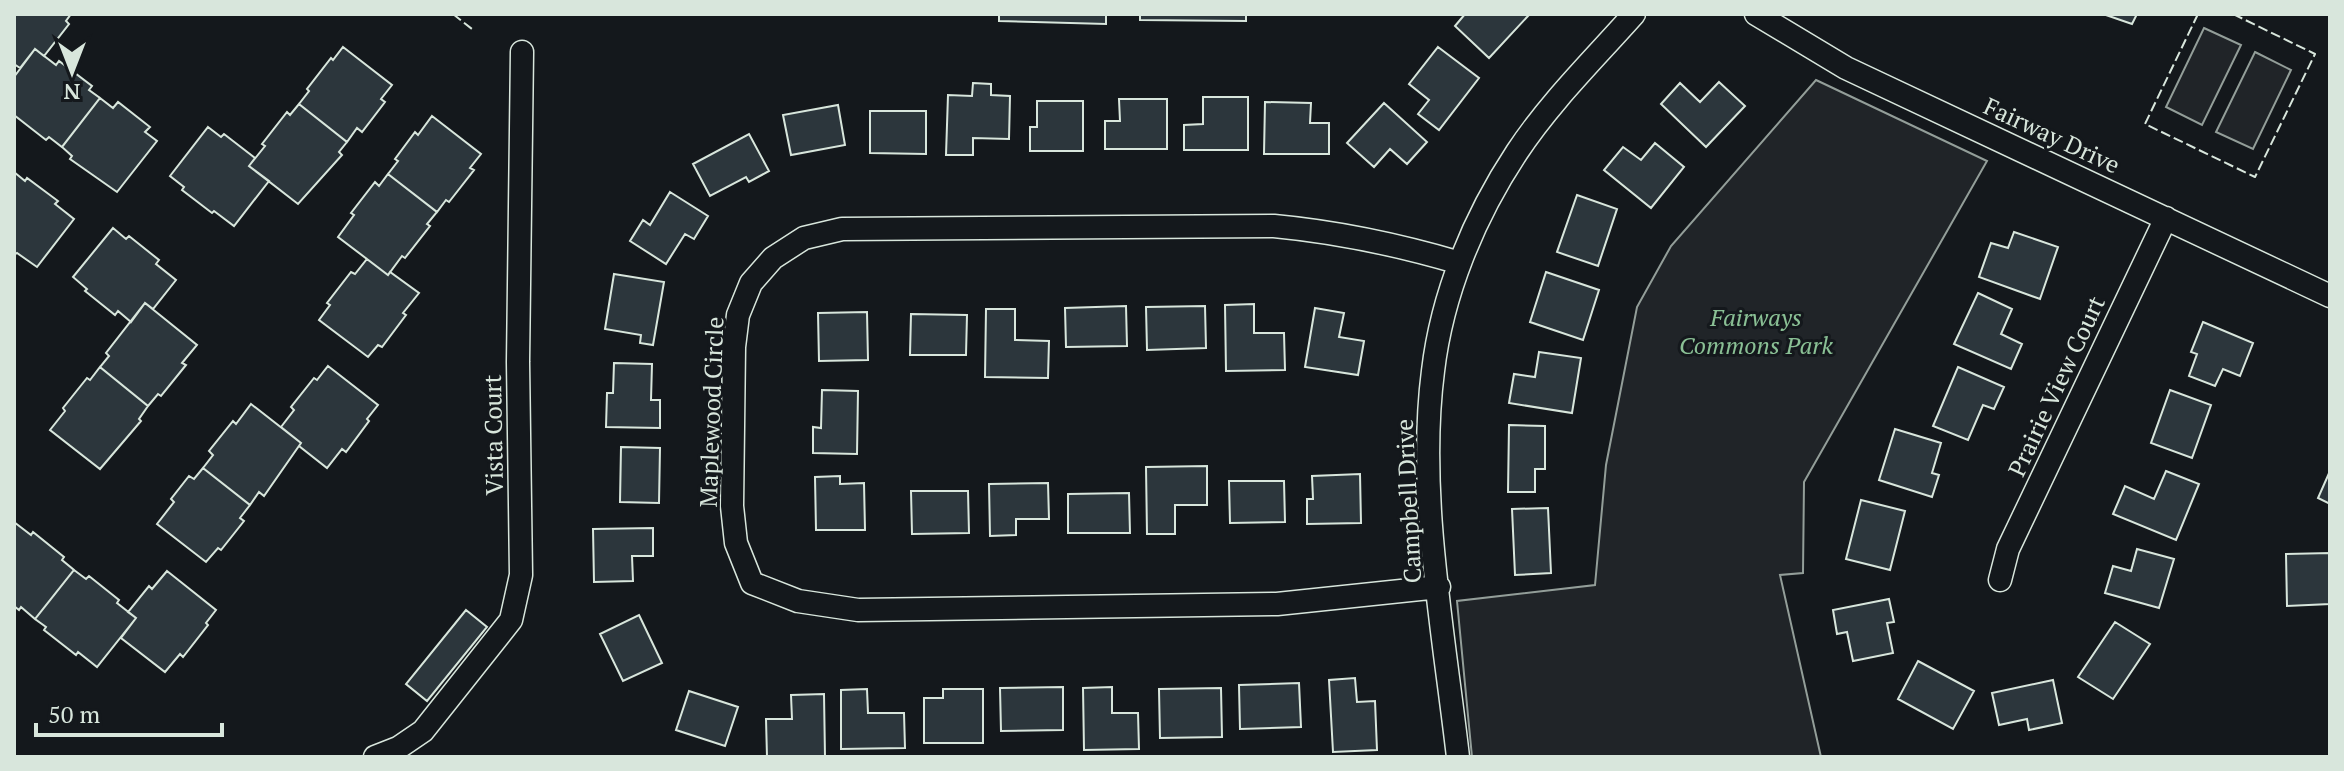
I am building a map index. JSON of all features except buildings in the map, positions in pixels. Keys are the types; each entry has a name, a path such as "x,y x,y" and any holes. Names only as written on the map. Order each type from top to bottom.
{"street":[{"name":"Campbell Drive","path":"1458,757 1430,507 1427,432 1443,316 1470,237 1518,150 1548,109 1634,14"},
{"name":"Fairway Drive","path":"1756,14 1846,68 2330,296"},
{"name":"Vista Court","path":"375,757 398,748 423,731 511,620 518,597 521,575 518,362 522,52"},
{"name":"Prairie View Court","path":"2000,580 2008,549 2166,218"},
{"name":"Maplewood Circle","path":"1439,587 1277,604 858,610 798,601 752,583 736,543 732,506 734,347 742,301 760,271 782,250 804,238 842,229 1274,226 1330,232 1403,246 1460,263"}],"green space":[{"path":"2204,28 2241,45 2202,125 2166,107"},
{"path":"2255,52 2291,70 2253,149 2216,132"},
{"name":"Fairways Commons Park","path":"1816,80 1987,161 1804,482 1803,573 1780,575 1821,757 1472,757 1457,601 1595,585 1606,465 1637,307 1671,246"}],"fence":[{"path":"453,14 472,29"},
{"path":"2198,14 2145,124 2255,177 2315,54 2233,14"}]}
